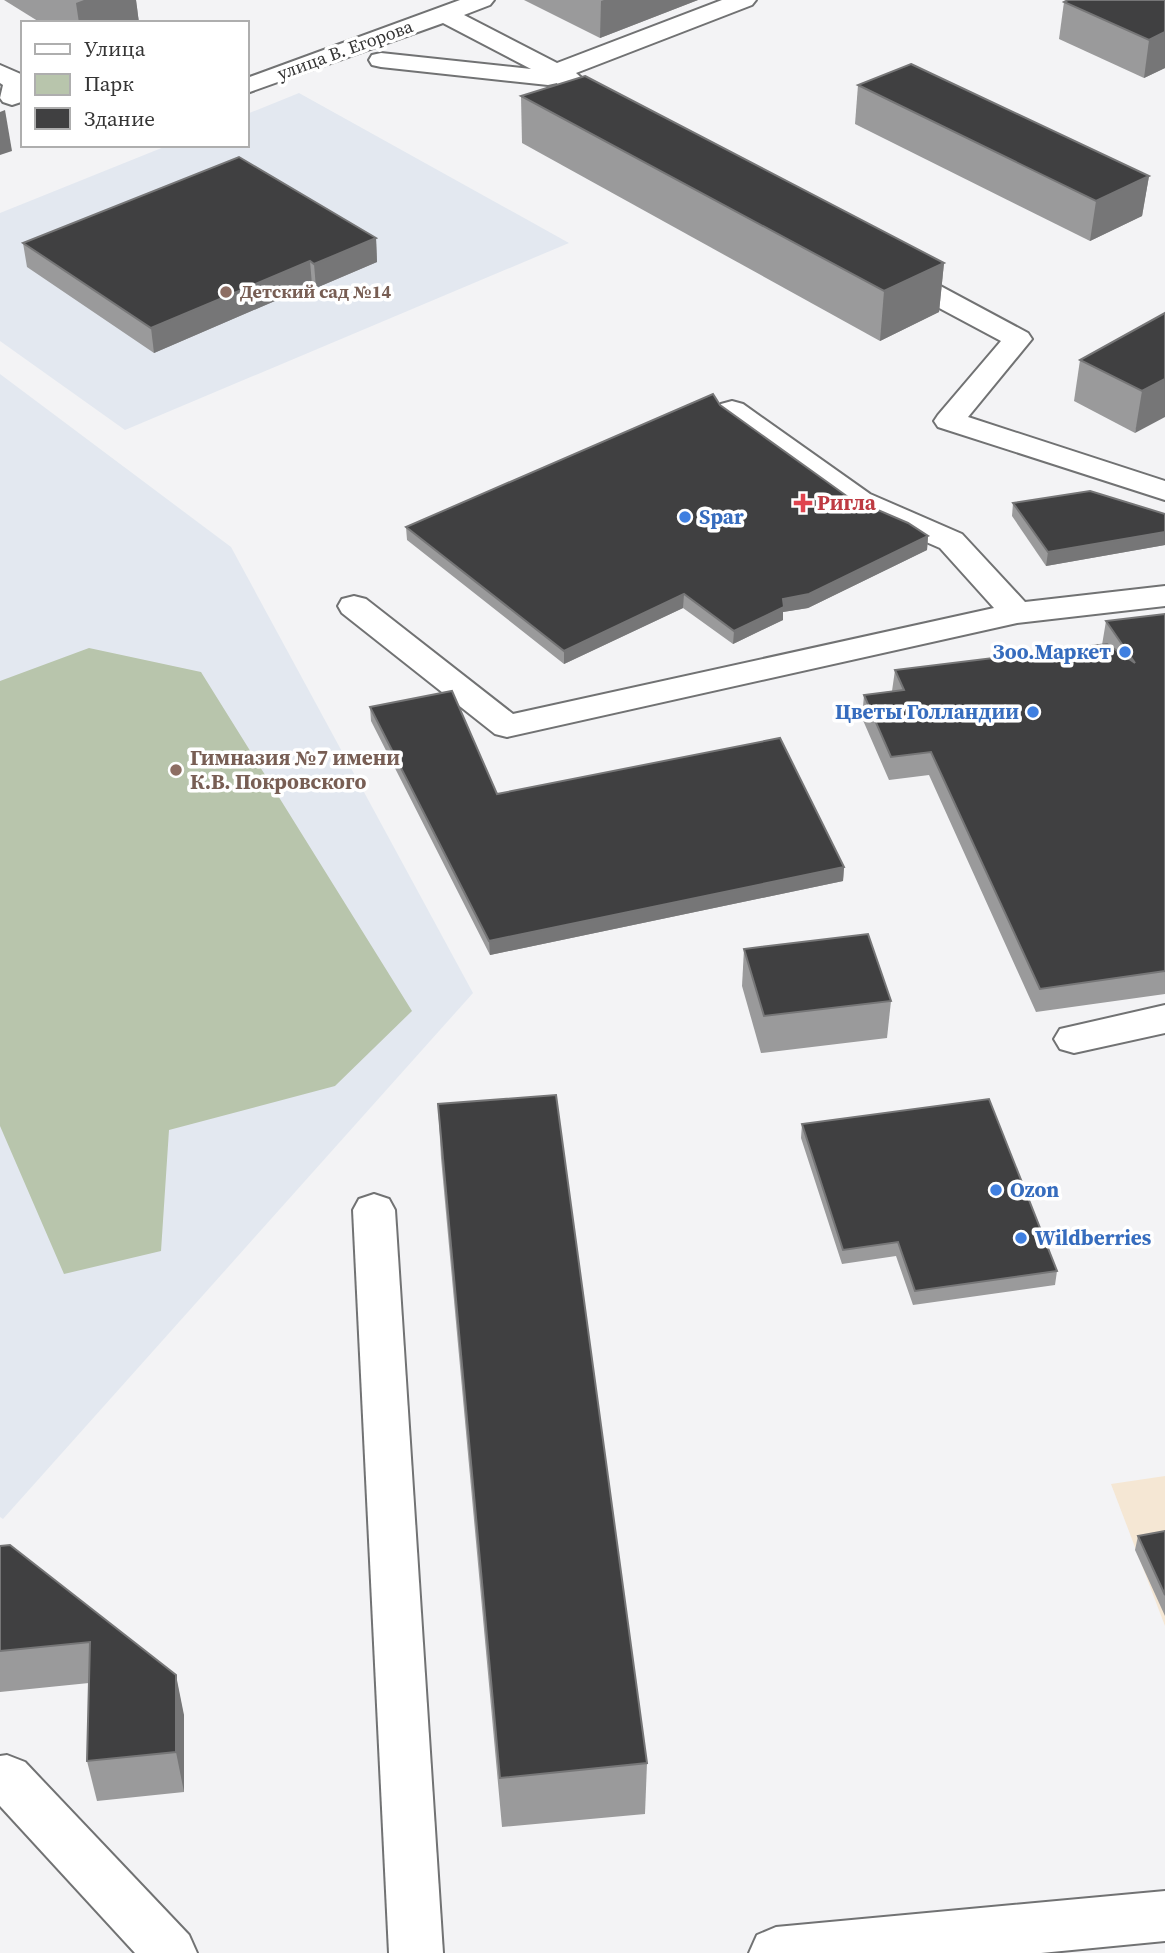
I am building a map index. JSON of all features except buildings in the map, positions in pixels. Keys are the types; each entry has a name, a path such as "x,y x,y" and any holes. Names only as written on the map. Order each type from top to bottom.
{"street":[{"path":"381,60 563,76 744,0"},
{"name":"улица В. Егорова","path":"248,86 476,1"},
{"path":"445,14 563,76 574,98 623,125"},
{"path":"0,72 16,82 12,101"},
{"path":"866,257 1018,340 949,421 1165,491"},
{"path":"732,411 859,501 951,541 1017,613"},
{"path":"354,606 507,726 1017,613 1165,596"},
{"path":"1074,1039 1165,1019"},
{"path":"374,1210 416,1953"},
{"path":"0,1779 7,1778 170,1953"},
{"path":"776,1953 1165,1916"}],"shaded area":[{"name":"Детский сад №14","path":"299,93 569,243 125,430 0,341 0,213 164,147 248,147 248,114"},
{"name":"Гимназия №7 имени К.В. Покровского","path":"0,374 231,547 473,993 3,1519 0,1517"},
{"path":"1165,1476 1165,1626 1111,1484"}],"green space":[{"path":"89,648 201,672 412,1011 335,1086 169,1130 161,1251 64,1274 0,1126 0,681"}],"place":[{"name":"Детский сад №14","path":"226,292"},
{"name":"Ригла","path":"803,503"},
{"name":"Spar","path":"685,517"},
{"name":"Зоо.Маркет","path":"1125,652"},
{"name":"Цветы Голландии","path":"1033,712"},
{"name":"Гимназия №7 имени К.В. Покровского","path":"176,770"},
{"name":"Ozon","path":"996,1190"},
{"name":"Wildberries","path":"1021,1238"}]}
